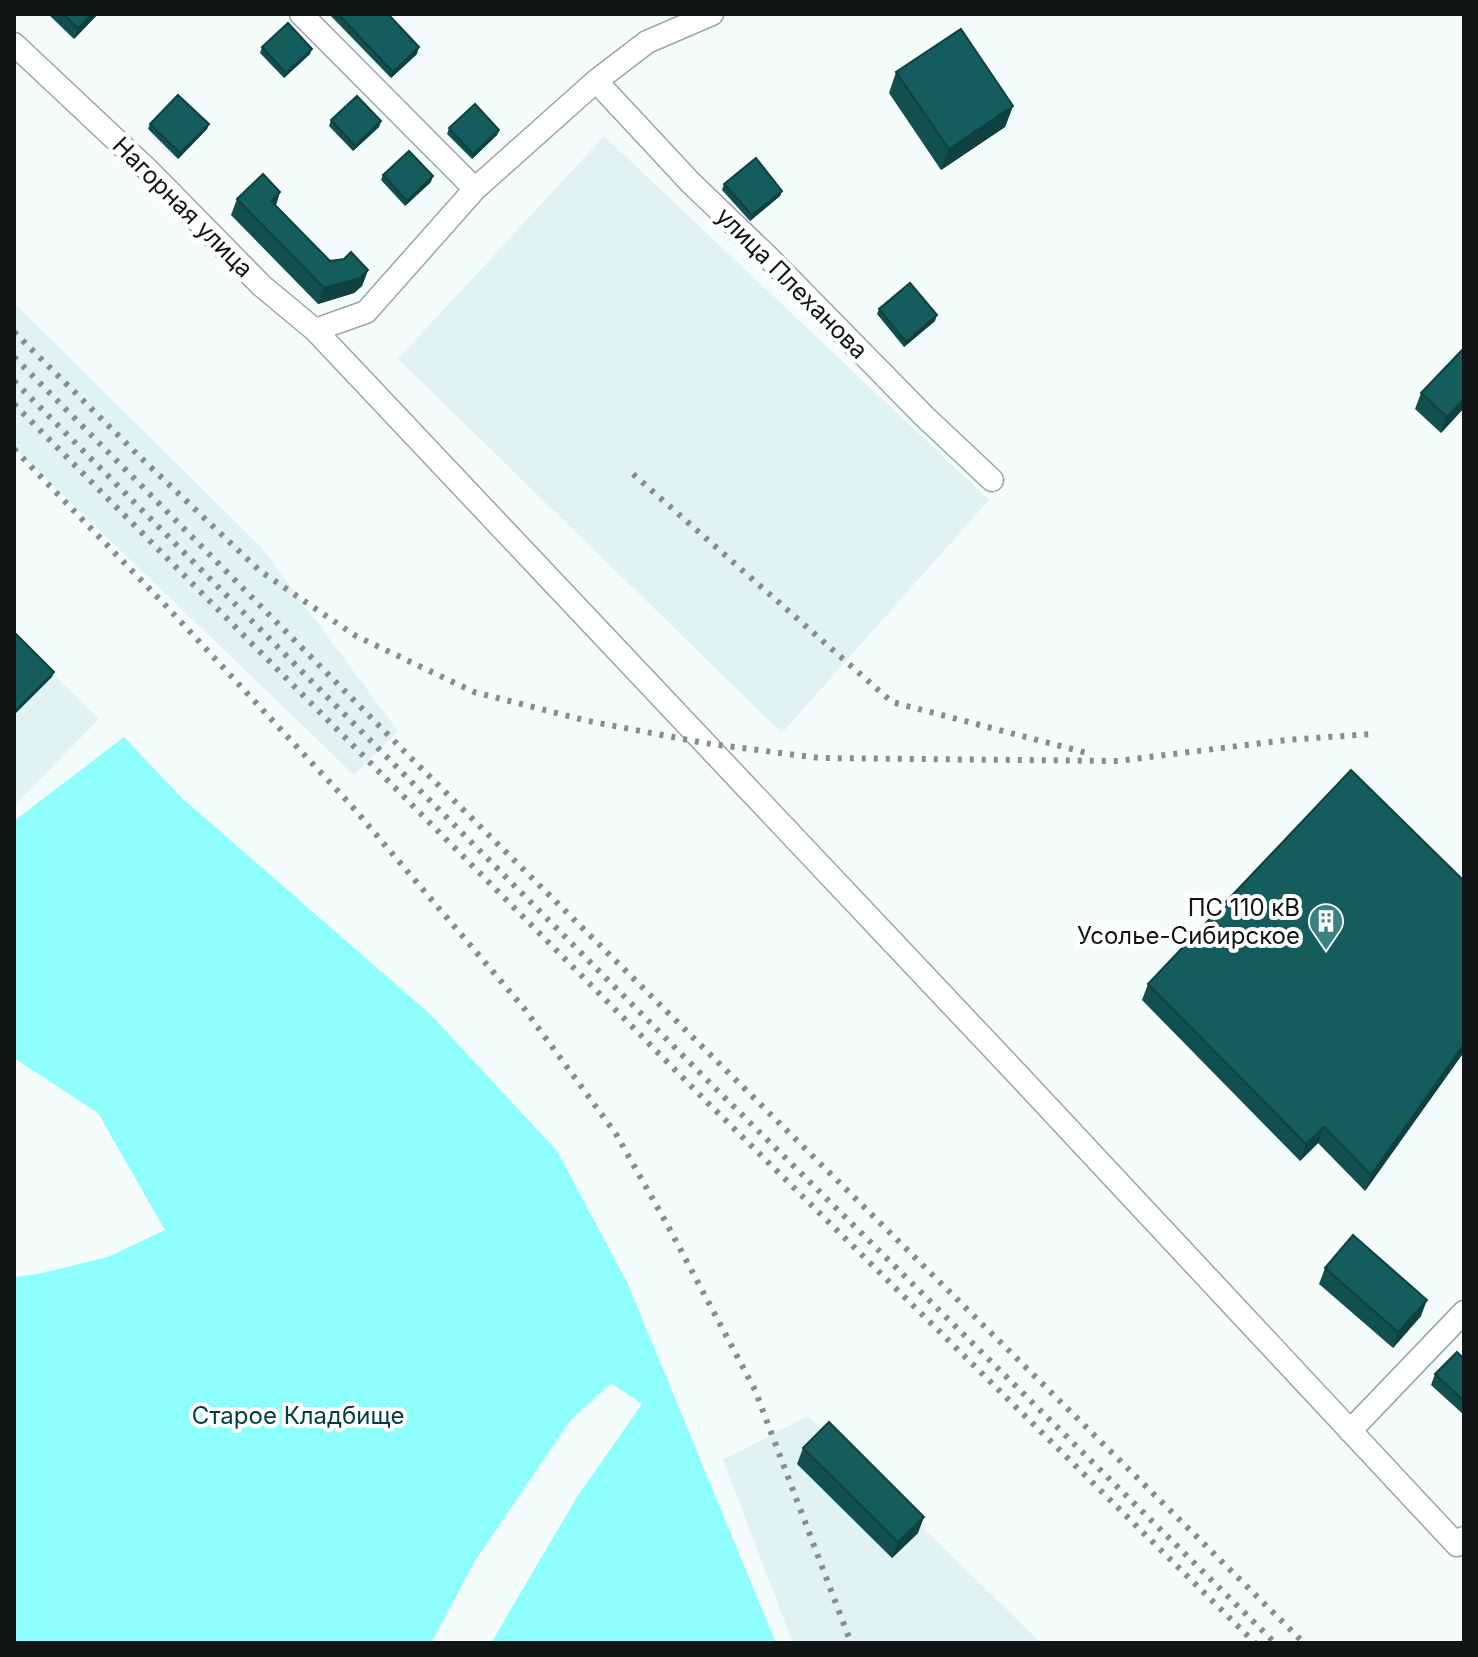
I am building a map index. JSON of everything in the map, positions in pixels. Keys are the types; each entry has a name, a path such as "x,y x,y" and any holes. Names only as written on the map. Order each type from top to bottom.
{"street":[{"path":"301,14 475,189"},
{"path":"315,330 366,312 475,189 596,81 647,42 712,14"},
{"name":"Нагорная улица","path":"14,44 148,170 262,286 315,330 1350,1431 1461,1542"},
{"name":"улица Плеханова","path":"596,81 690,182 992,480"},
{"path":"1350,1431 1464,1312"}],"shaded area":[{"path":"604,136 989,500 782,733 398,359"},
{"path":"14,303 260,546 398,731 354,775 14,448"},
{"path":"14,636 99,719 14,806"},
{"path":"808,1416 1041,1643 793,1643 723,1460"}],"green space":[{"name":"Старое Кладбище","path":"124,737 182,798 430,1014 557,1151 627,1282 776,1643 491,1643 577,1497 642,1404 611,1383 570,1421 475,1561 431,1643 14,1643 14,1277 108,1257 165,1230 98,1113 14,1058 14,821"}],"building":[{"path":"63,14 92,14 78,28"},
{"path":"338,14 388,14 419,47 393,72"},
{"path":"288,23 312,49 286,73 262,47"},
{"path":"961,29 1013,106 949,149 896,72"},
{"path":"178,95 209,124 180,153 150,124"},
{"path":"357,96 381,121 355,146 331,120"},
{"path":"475,104 499,130 473,154 449,128"},
{"path":"409,151 433,176 407,201 383,175"},
{"path":"756,158 782,191 752,215 724,184"},
{"path":"263,174 280,192 271,201 330,261 344,259 351,252 368,270 360,278 324,288 237,199"},
{"path":"910,283 937,315 906,342 879,309"},
{"path":"1464,348 1464,399 1447,417 1421,393"},
{"path":"14,632 54,672 14,712"},
{"name":"ПС 110 кВ Усолье-Сибирское","path":"1351,770 1464,881 1464,1044 1371,1175 1324,1127 1306,1144 1148,984"},
{"path":"1353,1235 1427,1300 1398,1332 1325,1268"},
{"path":"1457,1352 1464,1359 1464,1401 1435,1374"},
{"path":"829,1422 924,1517 898,1542 803,1448"}],"railway":[{"path":"14,332 260,571 356,636 474,692 588,721 704,743 819,758 1118,761 1286,740 1372,734"},
{"path":"14,357 412,759 1304,1643"},
{"path":"14,381 716,1089 1275,1643"},
{"path":"14,404 706,1101 1255,1643"},
{"path":"14,449 168,608 350,804 523,1007 616,1134 755,1390 851,1643"},
{"path":"633,474 892,702 1091,754"}],"place":[{"name":"ПС 110 кВ Усолье-Сибирское","path":"1326,952"}]}
